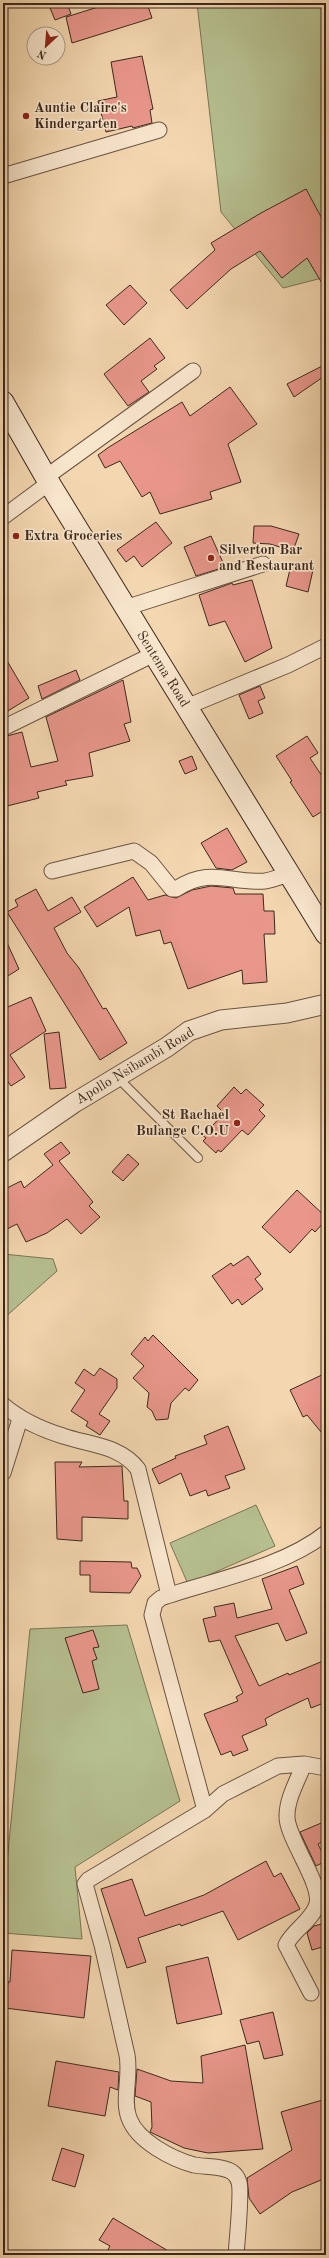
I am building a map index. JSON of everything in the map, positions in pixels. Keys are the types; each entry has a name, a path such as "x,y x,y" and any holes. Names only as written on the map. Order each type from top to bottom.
{"main road":[{"name":"Sentema Road","path":"3,402 125,608 326,934"}],"street":[{"path":"3,176 159,130"},
{"path":"3,517 48,480 193,371"},
{"path":"125,608 264,564"},
{"path":"186,707 288,665 326,646"},
{"path":"3,728 154,654"},
{"path":"52,871 134,851 151,863 172,889 176,890 188,882 206,876 266,881 289,874"},
{"name":"Apollo Nsibambi Road","path":"3,1152 74,1103 189,1031 221,1020 287,1013 326,1004"},
{"path":"3,1405 20,1419 63,1436 115,1450 129,1458 138,1469 154,1527 169,1595"},
{"path":"3,1473 20,1419"},
{"path":"205,1810 152,1615 155,1603 169,1595 223,1580 297,1552 326,1533"},
{"path":"304,1764 290,1798 287,1820 317,1898 313,1913 291,1936 286,1945 311,1993"},
{"path":"236,2255 240,2189 237,2177 227,2170 194,2165 175,2159 156,2147 137,2132 129,2120 126,2108 129,2069 127,2055 102,1945 85,1887 88,1880 205,1810 223,1794 278,1766 304,1764 326,1768"}],"lane":[{"path":"117,1077 198,1158"}],"green space":[{"path":"197,3 326,3 326,277 283,288 221,212"},
{"path":"3,1254 53,1259 57,1271 3,1319"},
{"path":"256,1505 275,1546 188,1584 170,1543"},
{"path":"127,1625 180,1801 75,1867 82,1939 3,1933 8,1852 30,1629"}],"building":[{"path":"48,3 67,3 71,14 55,20"},
{"path":"111,3 147,3 152,18 72,43 66,17"},
{"path":"142,56 153,109 150,110 152,123 133,128 132,126 106,132 98,101 117,97 111,62"},
{"path":"306,189 326,226 326,290 307,258 282,278 260,251 231,269 187,309 170,290 215,250 211,243 261,213"},
{"path":"130,285 147,303 124,325 106,305"},
{"path":"150,338 165,358 154,366 157,369 141,381 149,392 128,406 104,374"},
{"path":"326,364 326,375 294,397 287,384"},
{"path":"230,387 257,424 228,444 241,482 210,492 212,499 160,514 150,492 142,497 120,461 105,468 98,455 109,447 182,402 190,416"},
{"path":"156,522 172,543 142,567 134,556 126,562 117,550"},
{"path":"254,526 271,526 299,534 293,551 270,544 253,543"},
{"path":"211,536 225,567 196,576 184,547"},
{"path":"291,565 313,570 308,592 286,586"},
{"path":"252,580 272,648 245,662 225,621 209,626 199,595 232,583 233,585"},
{"path":"3,654 29,698 3,714"},
{"path":"76,670 80,680 42,699 38,686"},
{"path":"123,680 131,722 124,724 130,741 89,753 93,776 65,781 67,785 37,792 39,798 3,807 3,737 22,732 31,767 58,761 46,717"},
{"path":"260,686 265,698 258,701 263,713 249,719 239,695"},
{"path":"307,736 318,753 310,758 326,782 326,809 313,817 290,782 292,781 276,756"},
{"path":"192,756 197,769 185,774 179,761"},
{"path":"227,828 247,862 232,870 216,868 201,843"},
{"path":"133,877 148,900 165,895 176,898 192,890 211,886 233,888 235,894 263,894 264,911 274,911 275,934 264,934 267,982 243,984 242,970 188,989 171,942 164,944 160,930 136,936 129,907 97,927 84,907"},
{"path":"36,889 48,911 72,897 81,912 54,928 67,953 79,968 103,1009 106,1008 127,1043 100,1060 7,912 18,906 15,900"},
{"path":"3,934 19,969 3,979"},
{"path":"31,997 46,1031 10,1055 25,1077 11,1086 3,1075 3,1009"},
{"path":"59,1032 66,1088 50,1089 44,1034"},
{"name":"St Rachael Bulange C.O.U","path":"234,1087 241,1094 246,1089 264,1105 259,1110 265,1116 248,1135 242,1130 221,1152 218,1150 216,1153 203,1141 206,1138 203,1136 224,1113 217,1106"},
{"path":"61,1142 70,1153 59,1161 93,1202 89,1206 100,1217 81,1234 67,1219 47,1233 26,1242 17,1224 3,1231 3,1190 21,1181 24,1188 53,1165 44,1154"},
{"path":"128,1154 139,1164 123,1181 112,1172"},
{"path":"297,1190 326,1217 326,1220 315,1232 312,1229 290,1253 262,1227"},
{"path":"248,1256 261,1274 255,1279 263,1289 242,1305 238,1299 232,1304 212,1276 231,1263 233,1266"},
{"path":"153,1335 198,1380 189,1391 185,1388 171,1403 168,1419 156,1420 152,1411 147,1407 149,1393 133,1378 144,1366 131,1354 145,1337 148,1341"},
{"path":"100,1368 117,1379 117,1388 99,1414 110,1421 100,1435 86,1426 88,1422 71,1411 85,1390 75,1383 84,1369 94,1376"},
{"path":"326,1373 326,1438 307,1415 303,1417 290,1390"},
{"path":"228,1426 245,1469 225,1476 230,1488 208,1496 206,1490 190,1496 181,1473 159,1484 152,1469 176,1458 175,1456 207,1444 204,1436"},
{"path":"55,1462 82,1462 79,1467 122,1466 124,1501 128,1501 128,1519 82,1517 82,1541 57,1539"},
{"path":"80,1561 131,1562 132,1568 137,1568 141,1576 130,1593 90,1592 90,1575 80,1575"},
{"path":"297,1566 304,1584 289,1590 307,1633 286,1641 278,1623 235,1636 259,1686 288,1673 289,1675 323,1661 326,1668 326,1702 311,1708 308,1698 274,1714 265,1719 267,1725 242,1736 248,1750 233,1756 231,1751 221,1755 204,1714 238,1701 236,1697 243,1693 220,1640 209,1642 203,1619 216,1616 214,1607 234,1603 237,1618 272,1609 262,1579"},
{"path":"93,1630 99,1647 93,1648 97,1659 92,1661 99,1689 83,1693 65,1638"},
{"path":"326,1821 326,1840 318,1844 326,1861 316,1866 300,1832"},
{"path":"266,1861 274,1877 281,1873 300,1909 238,1940 223,1911 181,1926 180,1924 138,1938 146,1962 127,1968 101,1889 132,1879 145,1916 204,1895"},
{"path":"326,1923 326,1946 312,1950 307,1933 314,1926"},
{"path":"12,1950 91,1956 84,2018 5,2008 8,1982 10,1982"},
{"path":"208,1957 222,2014 177,2024 166,1967"},
{"path":"273,2012 283,2055 264,2059 259,2041 247,2044 240,2020"},
{"path":"245,2045 263,2149 208,2153 184,2148 150,2132 152,2127 151,2102 135,2096 137,2069 171,2081 203,2083 201,2056"},
{"path":"56,2061 119,2072 118,2090 110,2087 105,2116 48,2106"},
{"path":"326,2099 326,2178 292,2192 260,2214 249,2198 247,2178 292,2150 281,2112"},
{"path":"62,2148 84,2155 75,2187 52,2180"},
{"path":"113,2218 175,2255 105,2255 110,2246 99,2240"}],"place":[{"name":"Auntie Claire's Kindergarten","path":"26,116"},
{"name":"Extra Groceries","path":"16,536"},
{"name":"Silverton Bar and Restaurant","path":"211,558"},
{"name":"St Rachael Bulange C.O.U","path":"237,1123"}]}
